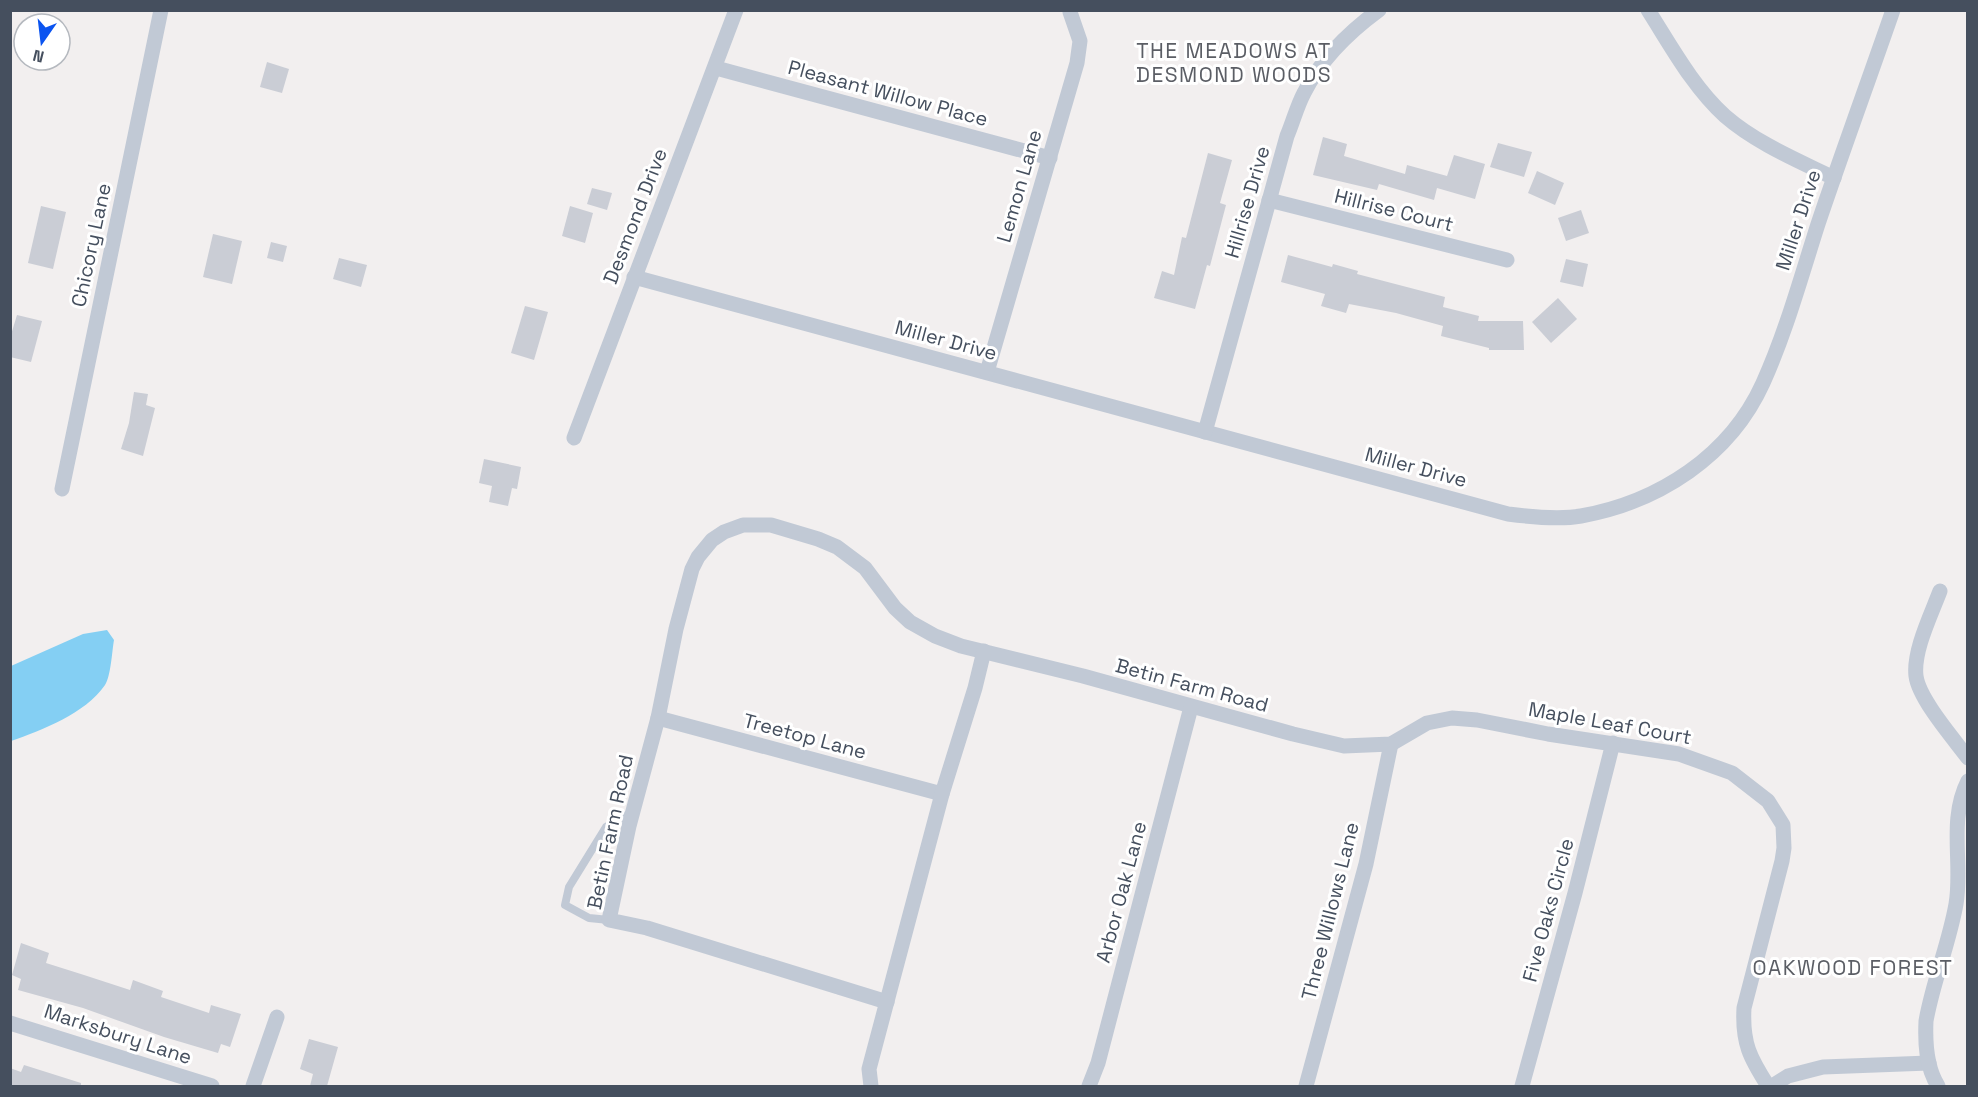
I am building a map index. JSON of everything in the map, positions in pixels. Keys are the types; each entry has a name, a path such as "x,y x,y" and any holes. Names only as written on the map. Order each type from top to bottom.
{"street":[{"name":"Chicory Lane","path":"62,489 160,10"},
{"name":"Desmond Drive","path":"574,438 716,68 736,10"},
{"name":"Hillrise Drive","path":"1205,432 1287,136 1304,92 1327,58 1354,29 1379,10"},
{"path":"1648,10 1696,83 1725,116 1754,136 1834,178"},
{"name":"Miller Drive","path":"634,277 1509,514 1533,517 1579,517 1626,505 1671,485 1713,454 1740,421 1763,384 1783,333 1893,10"},
{"name":"Lemon Lane","path":"987,372 1077,63 1080,41 1071,12"},
{"name":"Pleasant Willow Place","path":"716,68 1050,158"},
{"name":"Hillrise Court","path":"1269,200 1507,260"},
{"name":"Betin Farm Road","path":"887,1002 647,928 609,920 692,569 698,556 712,540 724,532 743,525 771,525 837,547 865,568 895,608 910,622 934,636 1191,707 1344,746 1391,744"},
{"path":"1940,591 1917,655 1918,687 1968,758"},
{"path":"871,1086 869,1069 942,794 984,651"},
{"name":"Arbor Oak Lane","path":"1089,1086 1098,1063 1191,707"},
{"name":"Treetop Lane","path":"658,718 942,794"},
{"name":"Maple Leaf Court","path":"1391,744 1427,723 1452,718 1477,720 1548,734 1679,754 1732,773 1768,801 1783,825 1784,848 1744,1008 1743,1020 1750,1059 1770,1086"},
{"name":"Five Oaks Circle","path":"1522,1086 1613,743"},
{"name":"Three Willows Lane","path":"1306,1086 1366,864 1391,744"},
{"path":"1938,1086 1931,1075 1925,1036 1926,1021 1962,883 1957,814 1962,791 1968,781"},
{"path":"253,1086 277,1017"},
{"name":"Marksbury Lane","path":"10,1023 212,1086"},
{"path":"1770,1086 1788,1076 1823,1066 1929,1063"}],"lane":[{"path":"609,920 589,918 565,905 569,887 606,827 633,811"}],"water":[{"path":"107,630 114,640 105,685 75,713 11,741 11,666 83,634"}],"building":[{"path":"267,62 289,69 282,93 260,87"},
{"path":"1323,137 1347,144 1344,156 1405,174 1407,165 1447,176 1454,155 1485,164 1475,199 1437,188 1434,200 1379,184 1377,190 1313,175"},
{"path":"1498,143 1532,152 1524,177 1490,167"},
{"path":"1208,153 1232,160 1220,203 1226,205 1210,266 1207,265 1195,309 1154,298 1162,271 1174,275 1182,237 1186,238"},
{"path":"1537,171 1564,183 1555,205 1528,193"},
{"path":"592,188 612,193 607,210 587,204"},
{"path":"41,206 66,212 53,269 28,263"},
{"path":"570,206 593,213 585,243 562,236"},
{"path":"1581,210 1589,233 1566,241 1558,218"},
{"path":"213,234 242,241 232,284 203,277"},
{"path":"271,242 287,246 283,262 267,258"},
{"path":"1288,255 1332,267 1333,264 1358,271 1357,274 1445,297 1443,307 1479,316 1478,321 1523,321 1524,350 1489,350 1489,348 1441,336 1443,326 1396,313 1349,304 1346,313 1321,306 1325,294 1281,282"},
{"path":"339,258 367,265 361,287 333,279"},
{"path":"1566,259 1588,264 1583,287 1560,282"},
{"path":"1558,298 1577,319 1551,343 1532,322"},
{"path":"525,306 548,312 534,360 511,353"},
{"path":"17,315 42,321 31,362 10,357 10,338"},
{"path":"134,392 148,394 146,405 155,408 143,456 121,449 129,423"},
{"path":"484,459 521,467 517,489 512,488 508,506 489,502 492,486 479,483"},
{"path":"21,943 49,953 46,963 130,990 133,980 163,991 161,997 209,1013 211,1005 241,1014 230,1047 221,1044 218,1053 164,1037 83,1008 18,990 21,979 12,975"},
{"path":"309,1039 338,1047 327,1086 310,1086 313,1074 300,1069"},
{"path":"24,1065 81,1083 81,1086 10,1086 10,1068 21,1072"}],"district":[{"name":"THE MEADOWS AT DESMOND WOODS","path":"1234,62"},
{"name":"OAKWOOD FOREST","path":"1853,967"}]}
